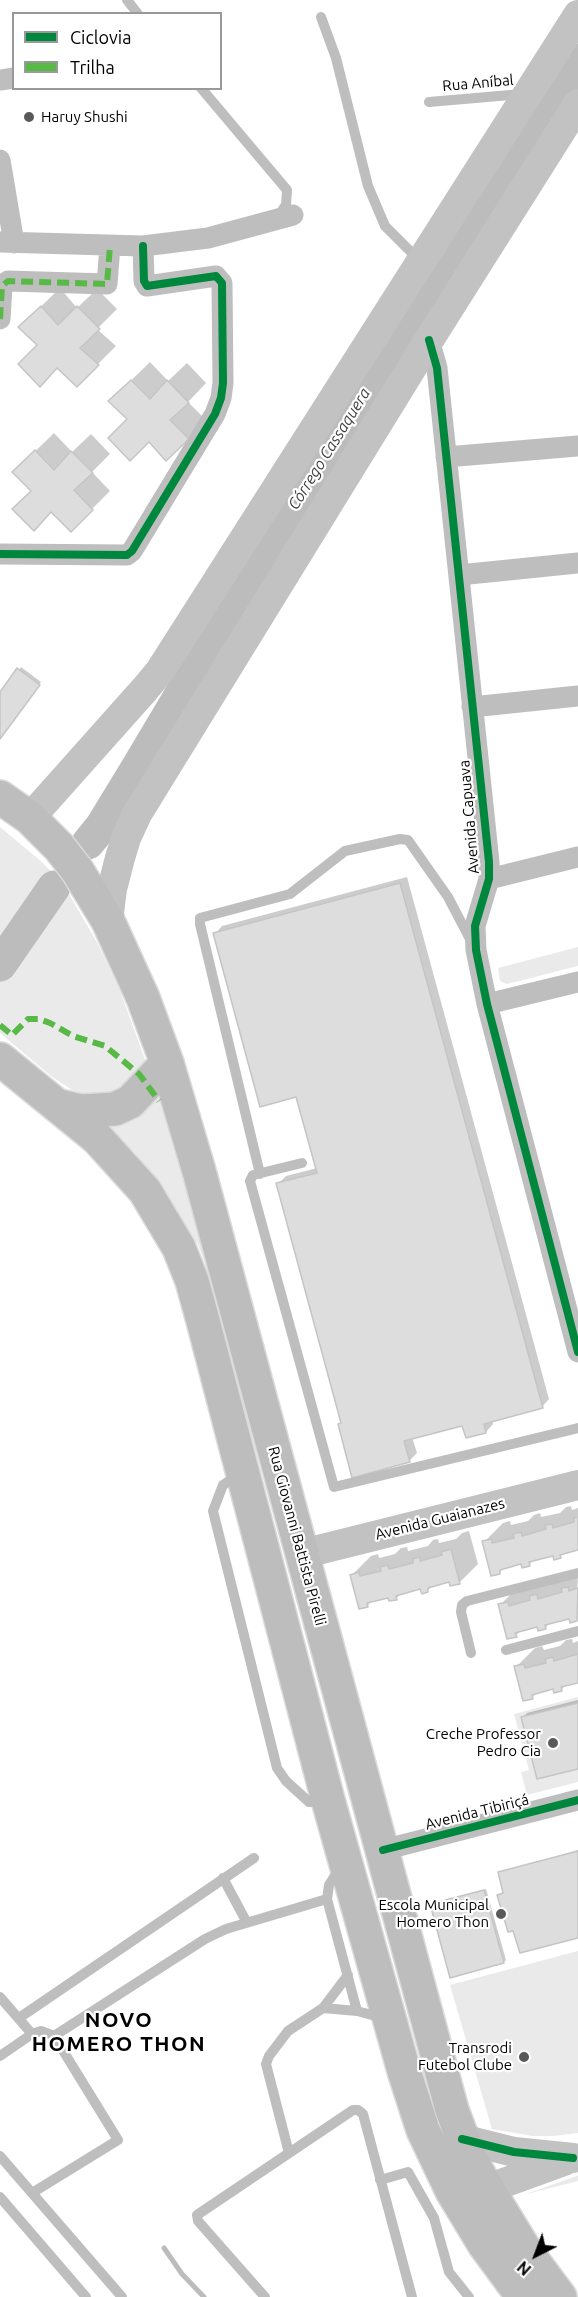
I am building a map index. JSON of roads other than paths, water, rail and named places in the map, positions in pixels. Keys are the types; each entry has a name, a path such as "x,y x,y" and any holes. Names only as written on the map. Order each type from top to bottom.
{"highway":[{"name":"Rua Giovanni Battista Pirelli","path":"0,797 30,818 59,846 77,870 108,921 144,998 167,1063 199,1171 383,1850 440,2070 462,2139 487,2189 525,2250 560,2297"},
{"path":"0,1059 97,1138 145,1191 179,1248 192,1281 328,1800 389,2020 423,2130 467,2217 523,2297"},
{"path":"60,1106 81,1111 115,1109 130,1102 167,1063"},
{"path":"0,1090 32,1085"},
{"path":"467,2217 487,2189"}],"main road":[{"path":"30,818 160,671 578,15"},
{"path":"108,921 112,889 120,858 137,814 429,340 578,104"},
{"name":"Avenida Guaianazes","path":"302,1554 578,1485"},
{"path":"462,2139 514,2152 575,2157"},
{"path":"487,2189 575,2157"}],"street":[{"path":"0,160 7,242 143,246 208,238 293,215"},
{"path":"0,319 2,286 8,281 107,284 110,246"},
{"path":"0,554 127,555 132,551 215,414 221,398 222,384 222,283 216,276 147,286 144,281 143,246"},
{"name":"Avenida Capuava","path":"429,340 437,368 489,862 489,879 475,926 476,950 487,1004 578,1352"},
{"path":"446,457 578,446"},
{"path":"459,575 578,563"},
{"path":"472,707 578,696"},
{"path":"489,879 578,857"},
{"path":"487,1004 578,982"},
{"name":"Avenida Tibiriçá","path":"383,1850 578,1800"}],"lane":[{"path":"127,0 136,12"},
{"path":"321,17 336,57 368,186 385,226 422,263"},
{"path":"203,90 287,190 286,205 283,209 293,215"},
{"name":"Rua Aníbal","path":"429,102 528,93"},
{"path":"260,1174 200,918 290,894 345,851 400,839 408,840 448,897 476,950"},
{"path":"302,1163 260,1174 250,1178 250,1181 334,1488 578,1428"},
{"path":"471,1653 461,1612 462,1605 467,1601 578,1573"},
{"path":"506,1650 578,1631"},
{"path":"18,2018 254,1858"},
{"path":"345,1860 329,1885 327,1899 357,2010"},
{"path":"223,1878 246,1921"},
{"path":"54,2036 205,1939 246,1921 327,1899"},
{"path":"289,2152 266,2064 269,2056 288,2031 323,2008 348,1975"},
{"path":"0,1997 32,2034"},
{"path":"323,2008 357,2010 389,2020"},
{"path":"0,2056 32,2034 41,2031 54,2036 118,2140 32,2193"},
{"path":"265,2297 198,2221 197,2215 353,2110 358,2110 363,2114 412,2297"},
{"path":"0,2156 122,2297"},
{"path":"380,2180 408,2172 434,2218 449,2272 469,2297"},
{"path":"0,2197 86,2297"}],"waterway":[{"name":"Córrego Cassaquera","path":"88,843 101,827 137,768 315,469 423,306 578,60"},
{"path":"101,827 113,834"},
{"name":"Córrego Cassaquera","path":"0,965 54,887"},
{"path":"164,2248 182,2274 204,2297"}],"place":[{"name":"Haruy Shushi","path":"29,117"},
{"name":"Creche Professor Pedro Cia","path":"553,1743"},
{"name":"Escola Municipal Homero Thon","path":"501,1914"},
{"name":"Transrodi Futebol Clube","path":"524,2057"}],"district":[{"name":"NOVO HOMERO THON","path":"119,2032"}]}
